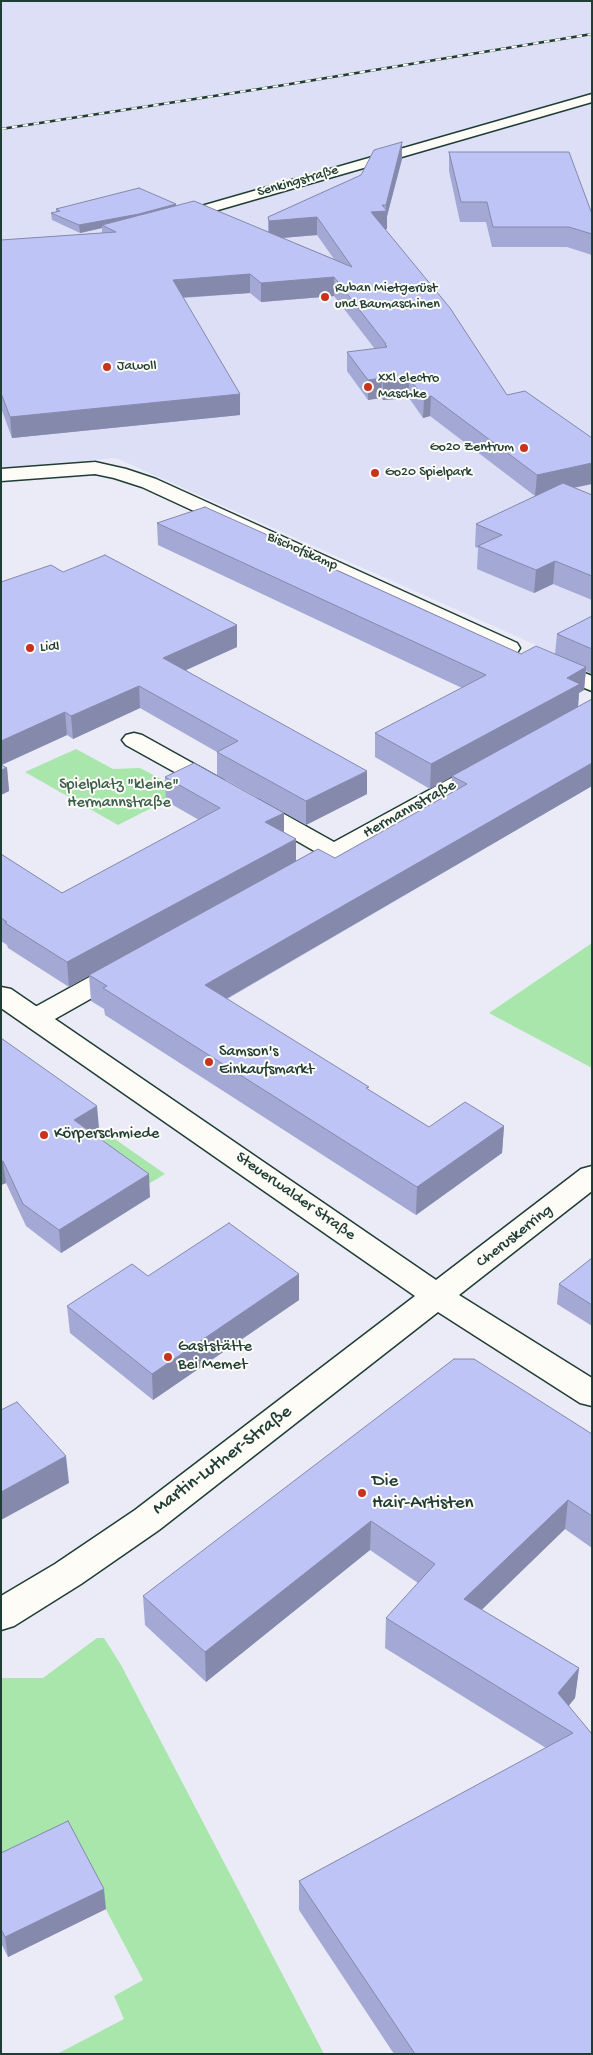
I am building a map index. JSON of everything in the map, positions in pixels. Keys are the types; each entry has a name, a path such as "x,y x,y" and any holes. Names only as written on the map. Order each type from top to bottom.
{"street":[{"name":"Senkingstraße","path":"161,222 589,100"},
{"name":"Bischofskamp","path":"1,476 95,468 119,473 149,483 526,656 592,684"},
{"path":"134,740 334,852"},
{"name":"Hermannstraße","path":"274,885 506,758"},
{"path":"36,1018 138,961"},
{"name":"Steuerwalder Straße","path":"1,995 438,1297 592,1394"},
{"name":"Cheruskerring","path":"438,1297 592,1176"},
{"name":"Martin-Luther-Straße","path":"1,1615 68,1574 140,1525 438,1297"}],"shaded area":[{"path":"1,1 592,1 592,670 116,458 1,468"}],"green space":[{"name":"Spielplatz \"kleine\" Hermannstraße","path":"76,749 113,769 140,768 163,780 171,780 189,789 118,825 25,772"},
{"path":"592,943 592,1068 489,1013"},
{"path":"99,1128 165,1174 140,1189 76,1142"},
{"path":"97,1638 104,1638 121,1665 324,2054 57,2054 124,2019 114,1996 143,1980 70,1841 1,1874 1,1678 43,1678"}],"building":[{"path":"402,142 386,205 382,205 387,211 371,212 450,308 507,395 525,391 592,438 592,463 537,475 431,396 424,398 409,378 368,380 347,352 387,347 334,277 261,283 250,274 173,280 240,394 10,417 1,393 1,240 116,232 102,225 194,201 352,267 317,217 269,221 268,217 361,175 374,150"},
{"path":"449,152 569,152 592,214 592,234 569,227 493,227 487,202 461,202"},
{"path":"139,188 176,204 139,214 79,225 51,213 60,211 56,209"},
{"path":"563,483 592,495 592,576 555,561 536,570 478,546 502,535 476,524"},
{"path":"205,507 272,537 268,539 521,654 536,646 586,667 567,678 580,684 431,764 375,733 486,675 157,523"},
{"path":"105,555 237,625 163,658 367,771 306,801 217,752 238,741 139,686 71,716 65,712 1,741 1,582 51,565 63,572"},
{"path":"592,616 592,649 557,634"},
{"path":"592,699 592,763 205,985 369,1087 366,1088 429,1127 465,1102 504,1126 417,1187 103,988 107,986 89,975 318,849 335,858 467,784 452,776"},
{"path":"194,763 284,813 265,822 296,839 67,962 5,923 7,922 1,918 1,854 62,893 220,808 165,777"},
{"path":"1,1038 97,1106 74,1120 149,1174 59,1230 23,1204 3,1161 1,1162"},
{"path":"229,1223 299,1274 152,1374 67,1306 132,1264 148,1276"},
{"path":"592,1258 592,1305 559,1284"},
{"path":"454,1359 474,1359 592,1434 592,1516 568,1500 464,1599 579,1668 558,1693 592,1734 592,2054 415,2054 299,1881 573,1733 386,1618 435,1564 371,1521 205,1652 143,1596"},
{"path":"17,1402 66,1456 1,1492 1,1410"},
{"path":"68,1821 104,1889 5,1937 1,1929 1,1853"}],"railway":[{"path":"1,129 272,87 592,34"}],"place":[{"name":"Ruban Mietgerüst und Baumaschinen","path":"325,297"},
{"name":"Jawoll","path":"107,367"},
{"name":"xxl electro Maschke","path":"368,387"},
{"name":"Go20 Zentrum","path":"524,448"},
{"name":"Go20 Spielpark","path":"375,473"},
{"name":"Lidl","path":"30,648"},
{"name":"Samson's Einkaufsmarkt","path":"209,1062"},
{"name":"Körperschmiede","path":"44,1135"},
{"name":"Gaststätte Bei Memet","path":"168,1357"},
{"name":"Die Hair-Artisten","path":"362,1493"}]}
